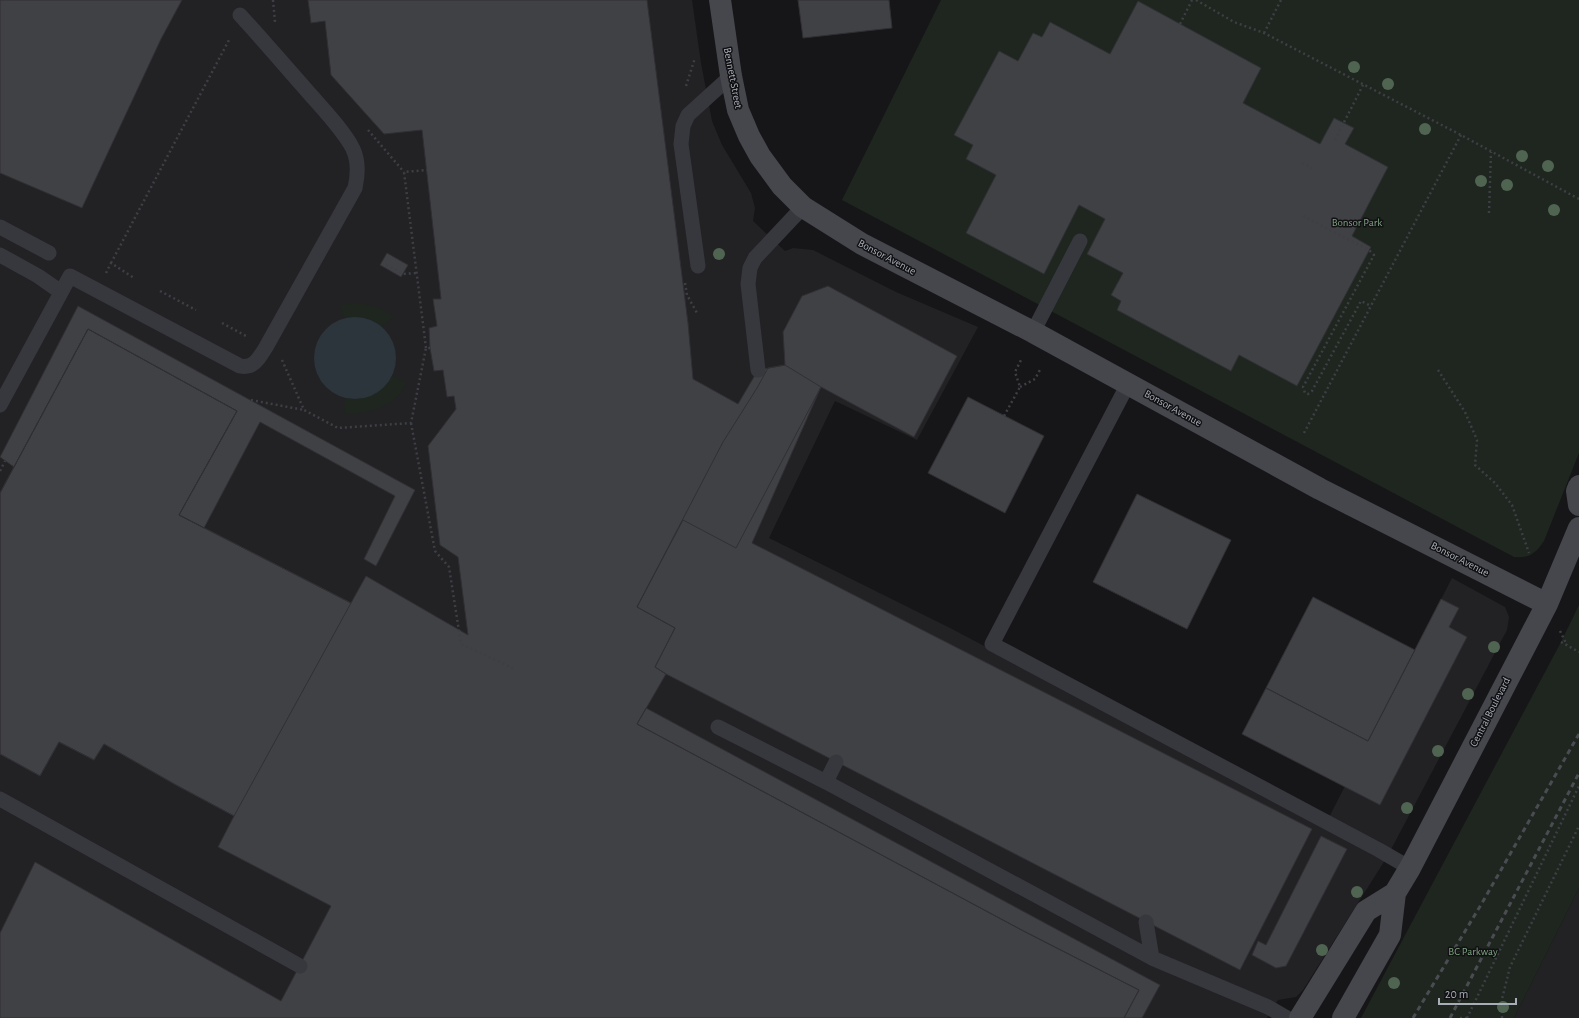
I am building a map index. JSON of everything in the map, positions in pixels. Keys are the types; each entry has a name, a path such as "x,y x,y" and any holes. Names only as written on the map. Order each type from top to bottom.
{"street":[{"name":"Bennett Street","path":"720,0 731,76 738,110 749,136 760,156 782,186 803,207"},
{"name":"Bonsor Avenue","path":"803,207 862,244 1033,332 1320,489 1546,604"},
{"path":"1579,486 1577,491 1579,505"},
{"name":"Central Boulevard","path":"1343,1018 1390,936 1395,893 1410,868 1546,604 1579,528"},
{"name":"Central Boulevard","path":"1300,1018 1366,911 1395,893"}],"lane":[{"path":"0,405 70,276 240,366 250,366 254,364 266,347 355,188 358,175 357,163 350,145 330,118 240,15"},
{"path":"698,266 682,144 683,126 688,115 731,76"},
{"path":"758,370 748,284 750,268 755,258 803,207"},
{"path":"0,227 49,253"},
{"path":"1033,332 1080,241"},
{"path":"0,255 38,276 61,292"},
{"path":"1128,384 992,644 1379,850 1410,868"},
{"path":"718,726 826,782 1152,958 1268,1007 1287,1018"},
{"path":"826,782 836,762"},
{"path":"0,799 300,966"},
{"path":"1146,922 1152,958"}],"path":[{"path":"1180,24 1192,0"},
{"path":"1196,0 1234,22 1264,33 1461,135 1579,199"},
{"path":"1264,33 1281,0"},
{"path":"105,276 229,40"},
{"path":"1335,140 1363,85"},
{"path":"1304,433 1461,135"},
{"path":"1489,213 1491,151"},
{"path":"1302,163 1312,168"},
{"path":"427,170 404,172 426,348 410,423 435,551 449,567 461,644 513,668"},
{"path":"1303,216 1369,250 1374,255 1303,387 1305,393 1308,394 1312,391 1361,301 1371,306"},
{"path":"111,263 134,278"},
{"path":"386,264 403,274 417,273"},
{"path":"160,291 196,310"},
{"path":"222,323 248,338"},
{"path":"279,354 304,410"},
{"path":"1020,387 1015,372 1022,358"},
{"path":"1004,416 1020,387 1035,379 1042,368"},
{"path":"1438,370 1465,412 1477,440 1475,465 1495,483 1512,505 1529,553"},
{"path":"251,400 304,410 338,428 410,423"},
{"path":"0,471 5,461"},
{"path":"1561,642 1579,652"},
{"path":"1460,1018 1468,1018 1579,786"},
{"path":"1502,1018 1502,999 1510,967 1579,826"}],"shaded area":[{"path":"0,0 692,0 701,63 712,121 722,145 751,193 755,208 753,221 785,251 793,248 813,250 896,292 978,327 917,440 835,401 769,538 952,629 1325,825 1452,578 1505,607 1509,617 1507,630 1387,857 1303,990 1296,997 1278,1000 1267,1018 0,1018"},
{"path":"355,317 371,320 384,329 393,342 396,358 393,374 384,387 371,396 355,399 339,396 326,387 317,374 314,358 317,342 326,329 339,320"},
{"path":"1579,888 1579,1018 1514,1018"}],"green space":[{"name":"Bonsor Park","path":"941,0 1579,0 1579,453 1544,541 1538,549 1528,556 1514,557 842,200"},
{"path":"361,303 379,308 394,317 382,326 364,318 344,318 340,305"},
{"path":"392,376 406,383 399,395 392,401 372,410 344,414 345,398 359,399 384,387"},
{"name":"BC Parkway","path":"1579,605 1579,888 1514,1018 1361,1018 1561,642"}],"building":[{"path":"0,0 182,0 161,39 82,208 0,173"},
{"path":"308,0 647,0 688,323 693,379 738,404 758,370 785,365 783,332 802,296 828,286 957,356 914,437 821,387 736,548 683,520 637,607 675,628 655,667 666,674 637,724 1018,928 1139,990 1124,1018 0,1018 0,933 35,862 281,1001 331,906 218,847 234,816 104,744 94,760 59,742 40,776 0,754 0,493 88,329 237,411 179,515 351,603 366,576 468,635 458,557 440,545 428,446 456,409 454,396 447,397 443,370 434,371 430,348 429,328 437,326 433,299 441,299 422,130 384,134 331,75 325,21 311,23"},
{"path":"798,0 889,0 892,28 803,38"},
{"path":"1138,1 1261,68 1243,103 1320,144 1334,118 1354,128 1345,144 1388,167 1352,236 1371,247 1297,386 1239,355 1231,371 1117,310 1121,301 1111,295 1123,273 1087,254 1105,219 1079,205 1044,274 966,233 996,175 966,159 973,145 954,135 999,51 1018,61 1033,33 1042,37 1050,22 1110,54"},
{"path":"387,253 408,265 401,277 380,265"},
{"path":"78,306 415,490 376,566 364,559 395,496 260,422 204,528 179,515 237,411 88,329 14,467 0,457"},
{"path":"88,329 237,411 179,515 351,603 234,816 104,744 94,760 59,742 40,776 0,754 0,493"},
{"path":"785,365 821,387 752,543 1312,829 1240,970 655,667 675,628 637,607 723,442 768,368"},
{"path":"968,397 1044,436 1005,513 928,473"},
{"path":"1137,494 1231,540 1187,629 1093,582"},
{"path":"1313,597 1415,650 1368,741 1266,688"},
{"path":"1441,599 1459,608 1449,627 1467,637 1380,805 1242,734 1266,688 1368,741"},
{"path":"646,708 1160,985 1142,1018 1124,1018 1139,990 1027,933 637,724"},
{"path":"1321,836 1347,849 1286,966 1276,968 1252,955 1258,941 1266,945"}],"railway":[{"path":"1413,1018 1482,903 1579,734"},
{"path":"1450,1018 1579,773"}]}
